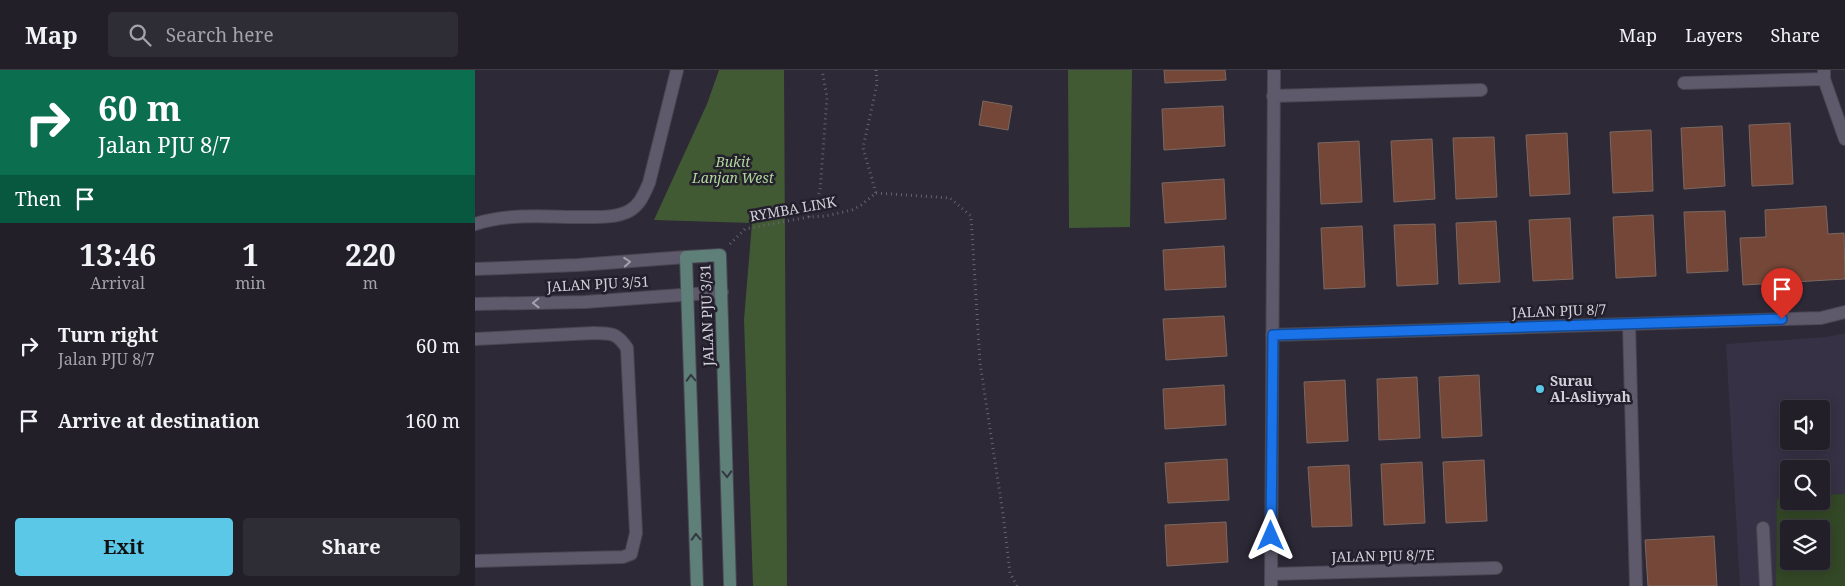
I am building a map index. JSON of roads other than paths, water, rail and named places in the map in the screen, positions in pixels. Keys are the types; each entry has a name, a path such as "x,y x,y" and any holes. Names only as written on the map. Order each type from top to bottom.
{"street":[{"path":"475,224 515,217 607,216 629,212 642,200 649,183 677,70"},
{"path":"1271,580 1274,70"},
{"path":"1683,83 1824,75 1845,139"},
{"path":"1273,96 1481,90"},
{"name":"JALAN PJU 3/31","path":"697,586 686,257 720,255 730,586"},
{"name":"JALAN PJU 3/51","path":"475,269 578,265 686,257"},
{"name":"JALAN PJU 3/51","path":"475,304 585,302 722,292"},
{"name":"JALAN PJU 8/7","path":"1273,335 1821,318 1845,312"},
{"path":"1629,324 1636,586"},
{"path":"475,339 594,334 609,334 619,337 627,348 637,533 631,554 623,557 475,561"},
{"path":"1763,528 1766,586"},
{"name":"JALAN PJU 8/7E","path":"1271,580 1496,568"}],"place":[{"name":"Surau Al-Asliyyah","path":"1540,389"}],"park label":[{"name":"Bukit Lanjan West","path":"733,170"}]}
